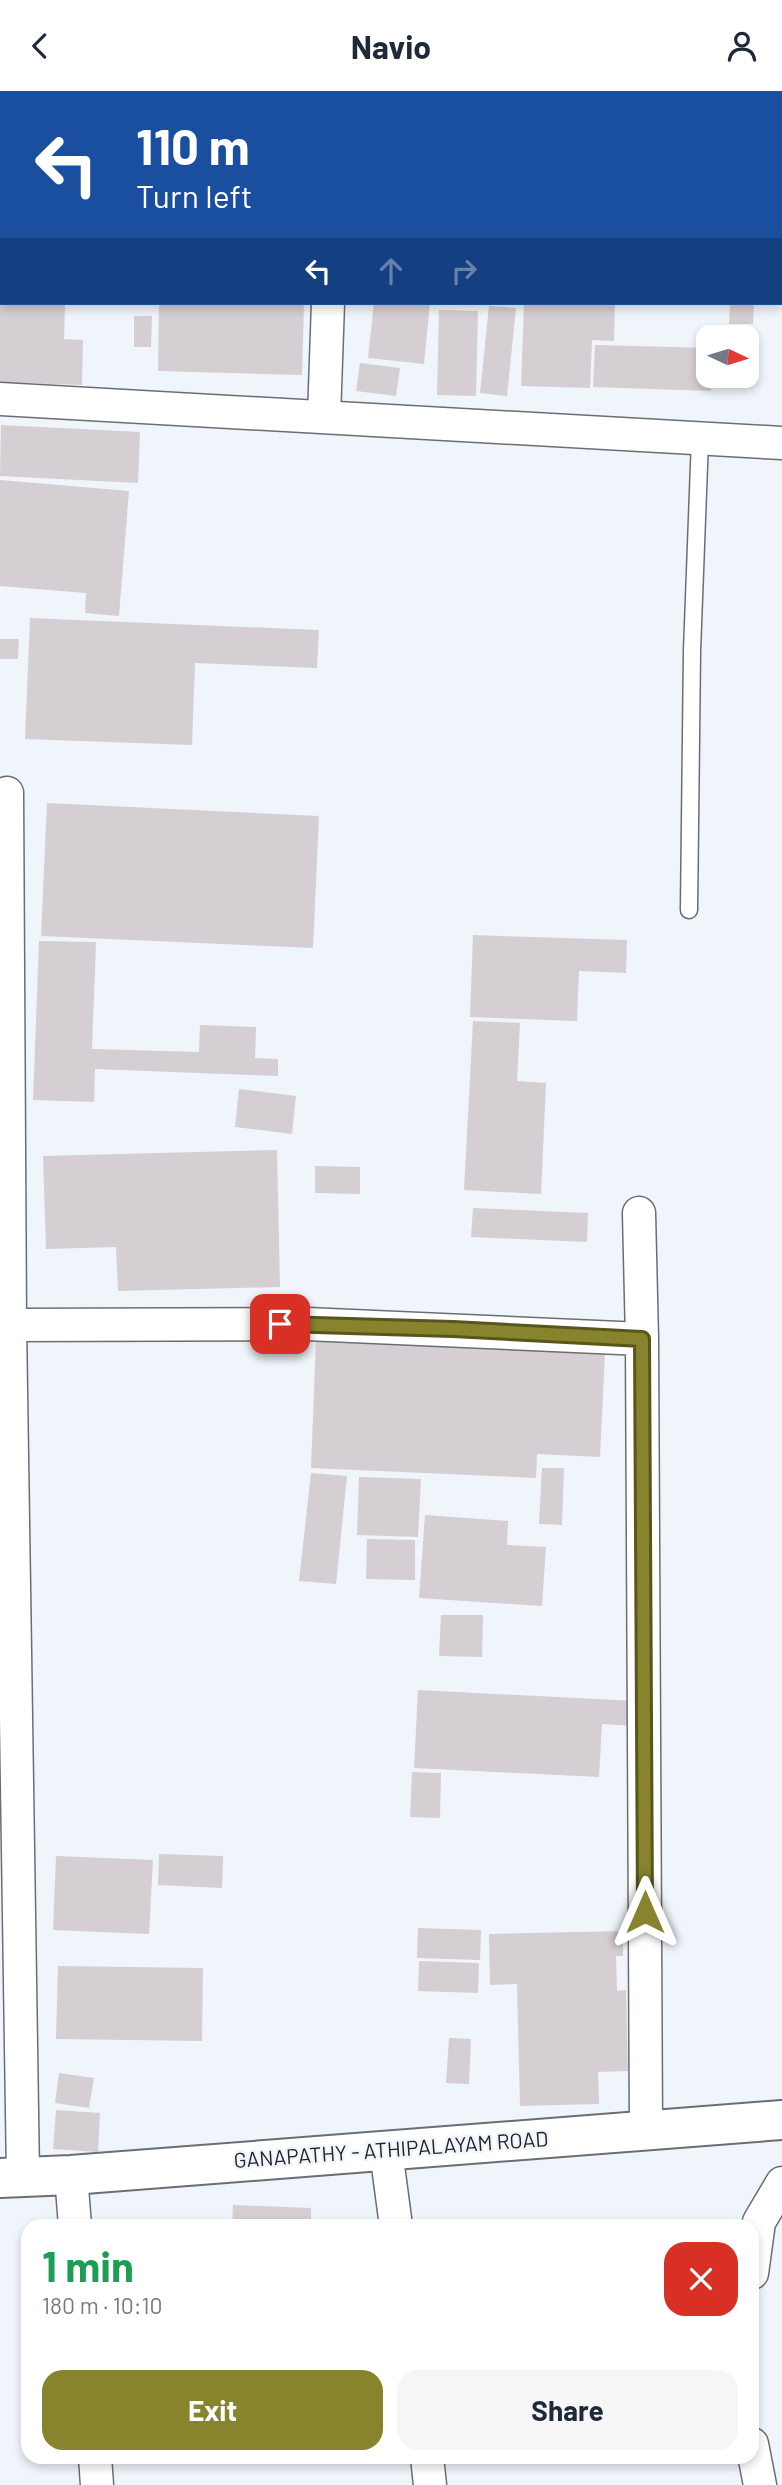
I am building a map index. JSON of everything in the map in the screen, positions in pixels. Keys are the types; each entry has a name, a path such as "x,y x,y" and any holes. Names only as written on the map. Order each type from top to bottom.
{"main road":[{"name":"GANAPATHY - ATHIPALAYAM ROAD","path":"11,2178 782,2120"}],"street":[{"path":"324,417 328,305"},
{"path":"0,399 782,443"},
{"path":"7,793 11,2178"},
{"path":"639,1213 646,2131"},
{"path":"10,1325 307,1324 642,1339"},
{"path":"386,2151 395,2219"},
{"path":"71,2175 74,2219"},
{"path":"759,2222 782,2183"},
{"path":"96,2464 97,2485"},
{"path":"428,2464 430,2485"},
{"path":"756,2464 760,2485"}],"lane":[{"path":"689,910 692,651 699,439"}],"building":[{"path":"0,305 65,305 64,339 83,340 82,385 0,382"},
{"path":"159,305 304,305 302,375 158,371"},
{"path":"374,305 430,305 424,364 368,358"},
{"path":"524,305 615,305 614,341 592,340 590,388 521,386"},
{"path":"730,305 754,305 753,324 729,324"},
{"path":"489,306 516,308 507,396 480,393"},
{"path":"439,310 478,311 476,396 437,395"},
{"path":"134,316 152,316 151,347 134,347"},
{"path":"595,345 696,348 696,389 711,389 711,391 593,387"},
{"path":"360,363 400,368 396,396 356,391"},
{"path":"1,425 140,432 138,483 0,476"},
{"path":"0,480 129,491 119,616 85,613 86,593 0,586"},
{"path":"30,618 319,630 317,668 195,663 192,745 25,739"},
{"path":"0,639 19,639 18,659 0,659"},
{"path":"47,803 319,816 313,948 41,936"},
{"path":"473,935 627,940 626,973 579,971 577,1021 470,1017"},
{"path":"39,941 96,942 92,1049 199,1052 200,1025 256,1027 255,1058 278,1059 278,1076 95,1069 94,1102 33,1100"},
{"path":"473,1021 520,1023 517,1081 546,1083 541,1194 464,1190"},
{"path":"239,1089 296,1096 292,1134 235,1127"},
{"path":"277,1150 280,1287 118,1291 116,1247 46,1249 43,1156"},
{"path":"315,1166 360,1167 360,1194 315,1193"},
{"path":"473,1208 588,1213 587,1242 471,1237"},
{"path":"316,1339 605,1352 600,1457 537,1454 536,1478 311,1468"},
{"path":"542,1468 564,1468 562,1525 539,1524"},
{"path":"311,1473 347,1476 336,1584 299,1581"},
{"path":"359,1477 421,1479 418,1537 357,1535"},
{"path":"425,1515 508,1521 507,1545 546,1547 542,1606 419,1598"},
{"path":"367,1539 415,1540 415,1580 366,1579"},
{"path":"441,1615 483,1615 482,1657 439,1656"},
{"path":"418,1690 635,1701 633,1726 602,1724 599,1777 414,1768"},
{"path":"412,1772 441,1773 440,1818 410,1817"},
{"path":"159,1854 223,1856 222,1888 158,1885"},
{"path":"56,1856 153,1860 149,1934 53,1930"},
{"path":"418,1928 481,1930 480,1960 417,1958"},
{"path":"623,1931 623,1956 616,1956 617,1991 626,1990 628,2071 598,2072 599,2104 520,2106 517,1984 490,1985 489,1934"},
{"path":"419,1961 479,1963 478,1993 418,1991"},
{"path":"58,1966 203,1968 202,2041 56,2039"},
{"path":"449,2038 471,2039 469,2084 446,2083"},
{"path":"59,2073 94,2078 89,2108 55,2103"},
{"path":"56,2110 100,2113 98,2152 53,2149"},
{"path":"233,2205 311,2208 311,2219 232,2219"}],"route":[{"path":"280,1324 453,1329 642,1339 645,1912"}]}
